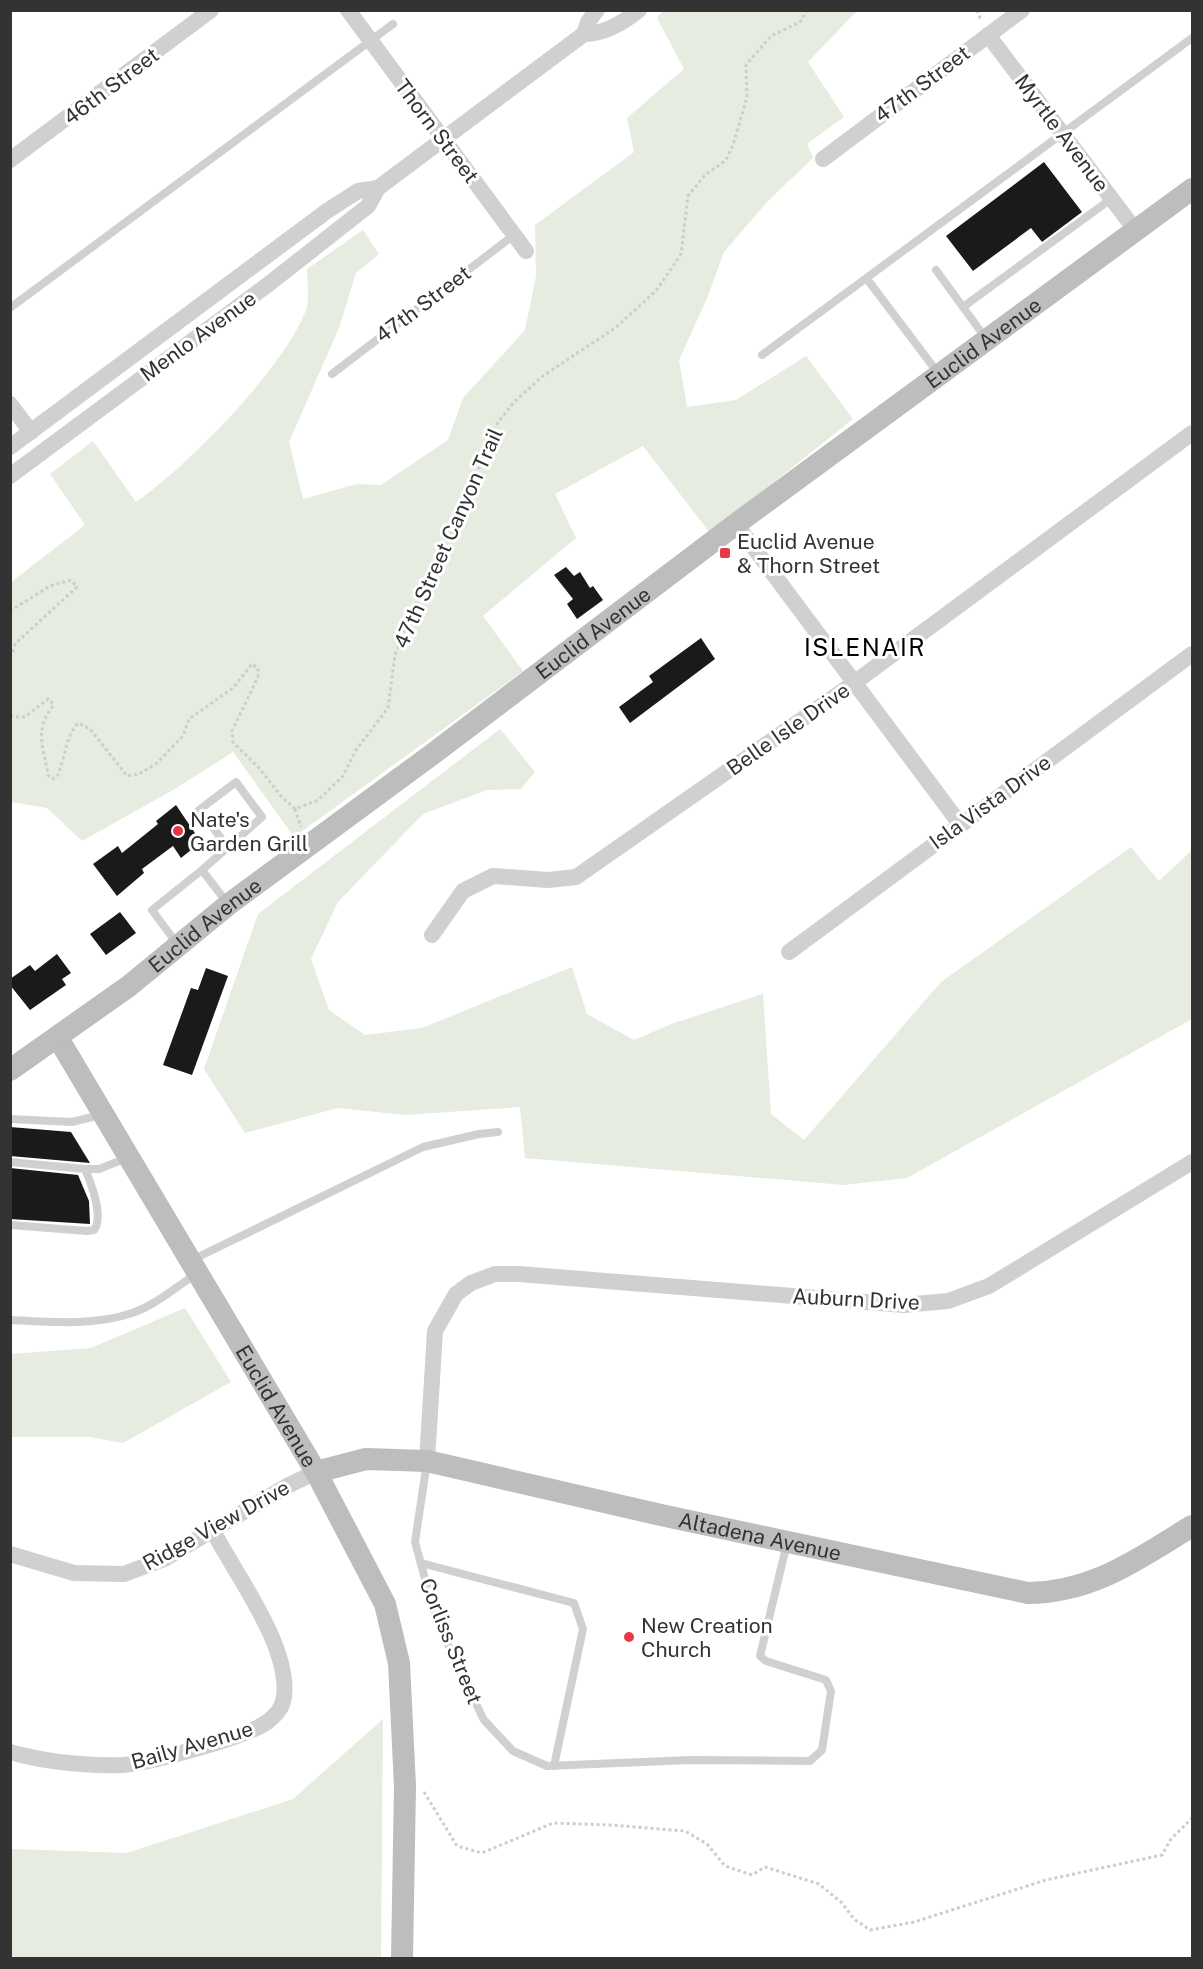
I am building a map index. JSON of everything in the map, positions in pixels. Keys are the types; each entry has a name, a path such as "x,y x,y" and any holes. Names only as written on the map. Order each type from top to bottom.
{"main road":[{"name":"Euclid Avenue","path":"402,1959 405,1786 399,1663 392,1623 375,1582 316,1472 58,1038 129,986 177,944 229,904 421,763 736,524 1192,189"},
{"path":"10,1070 58,1038"},
{"name":"Altadena Avenue","path":"316,1472 366,1459 427,1461 1014,1591 1041,1593 1072,1589 1102,1579 1192,1526"}],"street":[{"name":"46th Street","path":"10,160 211,10"},
{"name":"Thorn Street","path":"348,10 526,251"},
{"name":"Menlo Avenue","path":"10,476 279,276 368,206 378,188 584,34 588,21 597,10"},
{"name":"Menlo Avenue","path":"584,34 598,34 626,21 639,10"},
{"name":"47th Street","path":"823,159 1022,10"},
{"name":"Myrtle Avenue","path":"988,35 1136,231"},
{"name":"Menlo Avenue","path":"10,447 327,211 358,191 378,188"},
{"path":"10,404 31,432"},
{"name":"Belle Isle Drive","path":"432,935 463,891 492,876 548,880 576,877 854,684 1192,433"},
{"path":"736,524 960,824"},
{"name":"Isla Vista Drive","path":"789,952 1192,654"},
{"name":"Auburn Drive","path":"519,1274 904,1305 948,1301 989,1286 1192,1162"},
{"name":"Corliss Street","path":"427,1461 435,1331 456,1294 471,1283 495,1274 519,1274"},
{"name":"Ridge View Drive","path":"10,1554 74,1573 124,1574 164,1559 287,1486 316,1472"},
{"name":"Baily Avenue","path":"10,1752 77,1763 124,1765 162,1758 249,1731 265,1723 279,1712 284,1698 284,1683 277,1653 262,1615 213,1531"}],"lane":[{"path":"10,308 393,24"},
{"path":"762,355 1192,39"},
{"path":"963,306 1111,199"},
{"name":"47th Street","path":"332,374 514,235"},
{"path":"936,270 987,340"},
{"path":"867,279 940,375"},
{"path":"177,944 152,910 262,817 236,782 199,810 227,846"},
{"path":"202,870 229,904"},
{"path":"10,1119 72,1122 104,1114"},
{"path":"10,1320 46,1322 108,1319 134,1313 194,1267 423,1148 498,1132"},
{"path":"10,1162 99,1169 128,1157"},
{"path":"10,1225 94,1230 97,1224 95,1195 85,1169"},
{"name":"Corliss Street","path":"427,1461 415,1542 431,1601 451,1652 484,1720 513,1751 547,1766 690,1760 810,1761 822,1750 831,1690 826,1680 766,1661 760,1656 787,1542"},
{"path":"421,1563 574,1604 583,1629 554,1766"}],"path":[{"name":"47th Street Canyon Trail","path":"10,717 25,717 48,699 52,701 54,705 45,716 40,740 48,775 52,778 57,777 64,761 70,732 78,723 90,729 127,776 139,774 177,744 189,719 232,688 252,664 258,668 258,677 232,731 233,742 295,809 318,800 343,776 356,750 388,708 395,655 421,593 431,578 434,564 456,525 496,425 514,402 543,376 615,328 656,291 681,254 688,196 705,175 726,160 733,145 747,97 746,65 771,36 800,22 807,10"},
{"path":"10,611 50,586 71,580 77,587 15,644 10,660"},
{"path":"405,1786 424,1792 456,1846 482,1853 553,1823 685,1831 707,1844 725,1866 752,1875 765,1867 819,1884 842,1903 854,1919 870,1930 914,1922 1046,1880 1162,1855 1171,1839 1192,1818"}],"shaded area":[{"path":"663,11 857,11 808,62 844,117 807,144 813,158 767,202 724,252 708,296 679,360 687,407 736,400 806,356 853,419 710,533 643,446 555,494 576,538 483,616 523,671 294,837 233,752 173,790 82,841 47,808 11,802 10,583 85,525 50,474 93,441 136,502 157,486 232,415 277,360 306,310 307,269 363,230 379,254 356,273 339,328 289,442 303,499 357,484 381,485 448,440 463,398 525,330 536,276 535,225 634,152 627,118 684,69 657,18"},
{"path":"500,729 535,772 521,789 487,790 423,814 338,902 311,959 329,1010 365,1035 422,1028 572,967 587,1014 634,1040 674,1023 763,994 771,1114 804,1140 941,982 1131,847 1159,881 1192,850 1192,1019 907,1178 844,1185 525,1158 520,1107 405,1115 338,1108 245,1133 204,1069 258,914"},
{"path":"185,1308 231,1382 123,1443 89,1437 11,1437 11,1354 91,1348"},
{"path":"383,1719 381,1958 11,1958 11,1849 127,1853 293,1799"}],"building":[{"path":"1044,162 1082,212 1042,242 1031,228 973,271 946,236"},
{"path":"566,567 574,576 580,572 590,588 593,586 603,600 577,619 567,604 573,599 554,575"},
{"path":"701,638 715,659 630,723 619,707 653,682 649,676"},
{"path":"176,805 201,842 181,858 173,846 142,869 144,873 117,896 93,864 118,846 122,853 158,824 156,821"},
{"path":"120,912 136,933 106,955 90,934"},
{"path":"57,954 71,973 62,979 66,985 30,1010 10,985 10,979 30,965 35,971"},
{"path":"206,968 228,976 192,1075 163,1065 191,988 198,990"},
{"path":"10,1127 71,1132 90,1163 10,1156"},
{"path":"10,1168 78,1175 89,1201 90,1224 10,1219"}],"place":[{"name":"Euclid Avenue & Thorn Street","path":"725,553"},
{"name":"Nate's Garden Grill","path":"178,831"},
{"name":"New Creation Church","path":"629,1637"}],"district":[{"name":"ISLENAIR","path":"865,647"}]}
